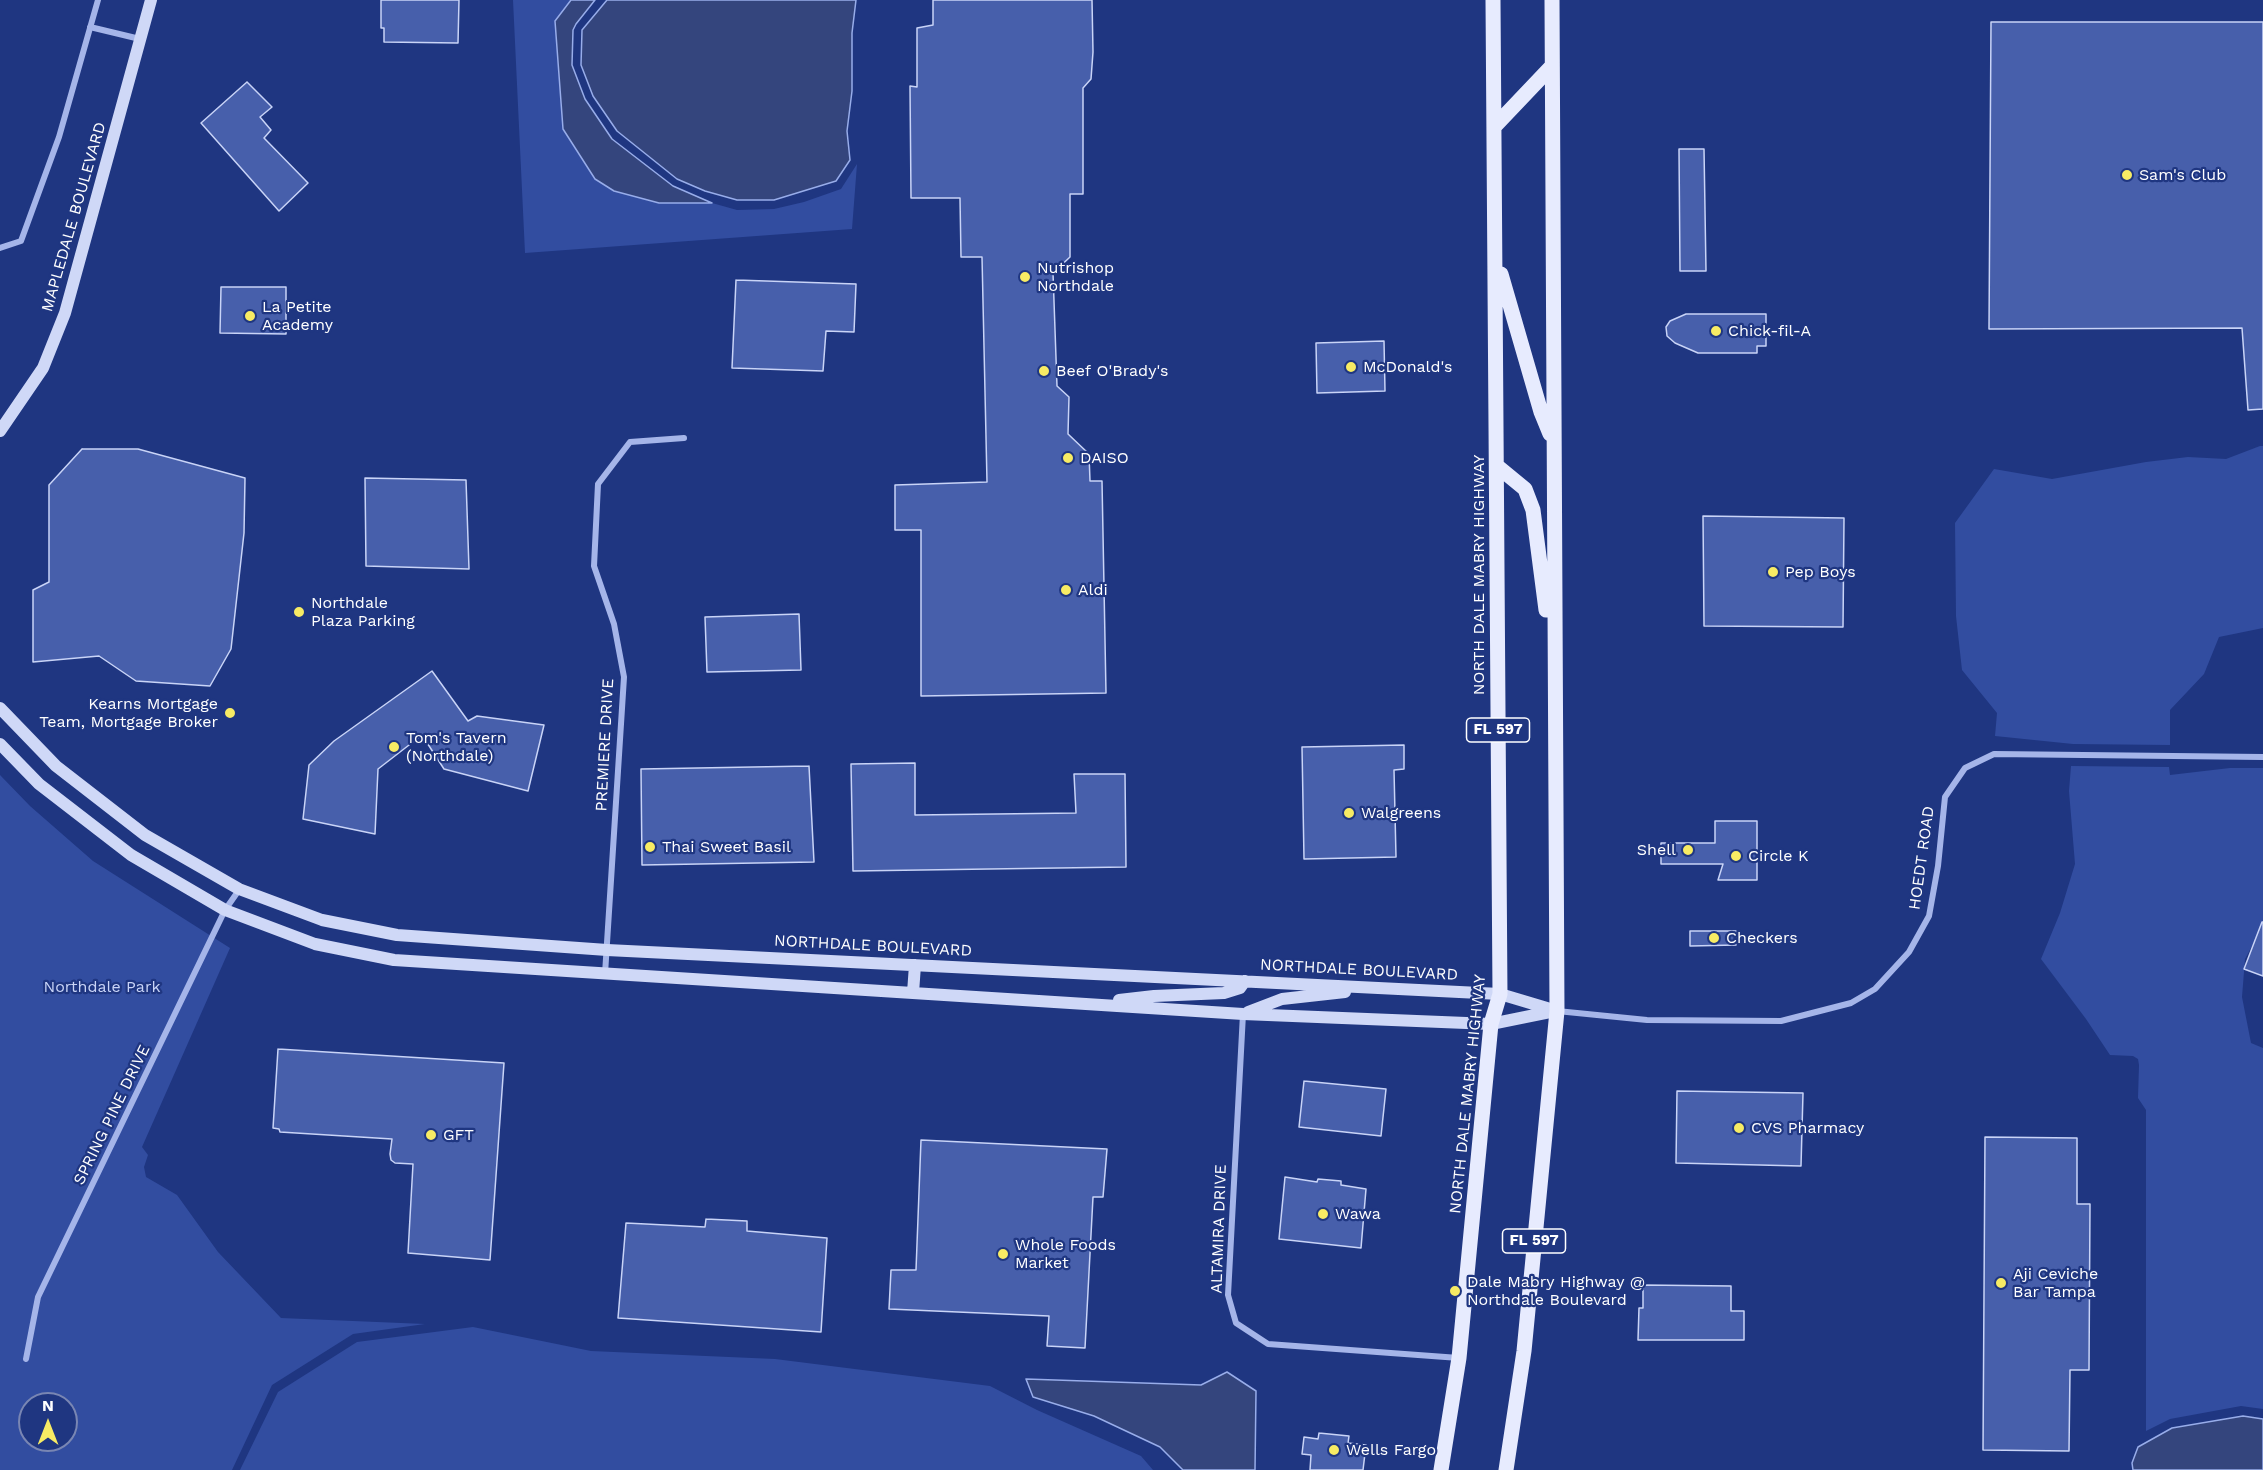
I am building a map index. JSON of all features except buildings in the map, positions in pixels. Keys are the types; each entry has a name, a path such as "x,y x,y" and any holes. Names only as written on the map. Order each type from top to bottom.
{"main road":[{"name":"NORTH DALE MABRY HIGHWAY","path":"1441,1470 1459,1358 1491,1024 1500,994 1493,0"},
{"name":"FL 597","path":"1506,1470 1524,1351 1557,1011 1552,0"},
{"path":"1494,127 1552,66"},
{"path":"1495,253 1540,412 1553,439"},
{"path":"1497,466 1525,489 1533,510 1555,678"}],"street":[{"path":"0,248 21,241 59,137 98,0"},
{"name":"MAPLEDALE BOULEVARD","path":"0,430 43,368 65,313 151,0"},
{"path":"90,27 140,39"},
{"name":"PREMIERE DRIVE","path":"605,974 624,677 614,624 594,567 598,484 630,442 684,438"},
{"name":"NORTHDALE BOULEVARD","path":"0,708 56,766 145,835 239,889 322,920 397,935 607,950 1500,994 1557,1011"},
{"path":"0,744 39,784 131,855 225,910 315,944 394,960 1244,1014 1491,1024 1557,1011"},
{"name":"HOEDT ROAD","path":"1557,1011 1647,1020 1781,1021 1851,1003 1875,989 1909,952 1929,916 1938,866 1945,797 1965,768 1994,754 2263,757"},
{"name":"SPRING PINE DRIVE","path":"26,1359 38,1297 225,910 239,889"},
{"path":"913,993 915,964"},
{"path":"1091,1004 1154,996 1224,993 1240,988 1245,981"},
{"path":"1244,1014 1282,999 1376,988"},
{"name":"ALTAMIRA DRIVE","path":"1244,1014 1228,1295 1236,1323 1268,1344 1459,1358"}],"green space":[{"path":"513,0 571,0 555,21 563,129 595,179 614,191 659,203 712,203 737,210 774,209 804,202 841,189 857,164 852,229 525,253"},
{"path":"2263,446 2263,628 2219,637 2204,674 2170,710 2170,745 2073,744 1995,736 1997,713 1962,670 1956,616 1955,523 1994,469 2052,479 2188,457 2226,459"},
{"path":"2071,766 2169,767 2170,775 2230,768 2263,768 2263,930 2245,959 2242,997 2251,1043 2263,1048 2263,1409 2241,1406 2170,1419 2146,1431 2146,1110 2138,1098 2138,1059 2133,1056 2110,1055 2041,959 2060,913 2075,864 2069,791"},
{"name":"Northdale Park","path":"0,775 30,806 93,861 230,948 142,1147 148,1155 144,1167 146,1177 177,1195 218,1252 281,1318 425,1324 353,1334 272,1385 232,1470 0,1470"},
{"path":"473,1327 591,1351 775,1359 990,1386 1037,1410 1141,1456 1153,1470 240,1470 278,1392 357,1342"}],"shaded area":[{"path":"571,0 595,0 573,30 572,65 585,99 612,139 673,186 712,203 659,203 614,191 595,179 563,129 555,21"},
{"path":"607,0 856,0 852,33 852,91 847,131 850,160 836,181 774,200 737,200 705,191 677,179 617,131 593,96 581,65 582,30"},
{"path":"1227,1372 1256,1391 1255,1470 1183,1470 1160,1447 1094,1416 1033,1397 1026,1379 1201,1385"},
{"path":"2243,1416 2263,1419 2263,1470 2133,1470 2132,1463 2138,1447 2172,1428"}],"place":[{"name":"Sam's Club","path":"2127,175"},
{"name":"Nutrishop Northdale","path":"1025,277"},
{"name":"La Petite Academy","path":"250,316"},
{"name":"Chick-fil-A","path":"1716,331"},
{"name":"McDonald's","path":"1351,367"},
{"name":"Beef O'Brady's","path":"1044,371"},
{"name":"DAISO","path":"1068,458"},
{"name":"Pep Boys","path":"1773,572"},
{"name":"Aldi","path":"1066,590"},
{"name":"Northdale Plaza Parking","path":"299,612"},
{"name":"Kearns Mortgage Team, Mortgage Broker","path":"230,713"},
{"name":"Tom's Tavern (Northdale)","path":"394,747"},
{"name":"Walgreens","path":"1349,813"},
{"name":"Thai Sweet Basil","path":"650,847"},
{"name":"Shell","path":"1688,850"},
{"name":"Circle K","path":"1736,856"},
{"name":"Checkers","path":"1714,938"},
{"name":"CVS Pharmacy","path":"1739,1128"},
{"name":"GFT","path":"431,1135"},
{"name":"Wawa","path":"1323,1214"},
{"name":"Whole Foods Market","path":"1003,1254"},
{"name":"Aji Ceviche Bar Tampa","path":"2001,1283"},
{"name":"Dale Mabry Highway @ Northdale Boulevard","path":"1455,1291"},
{"name":"Wells Fargo","path":"1334,1450"}]}
